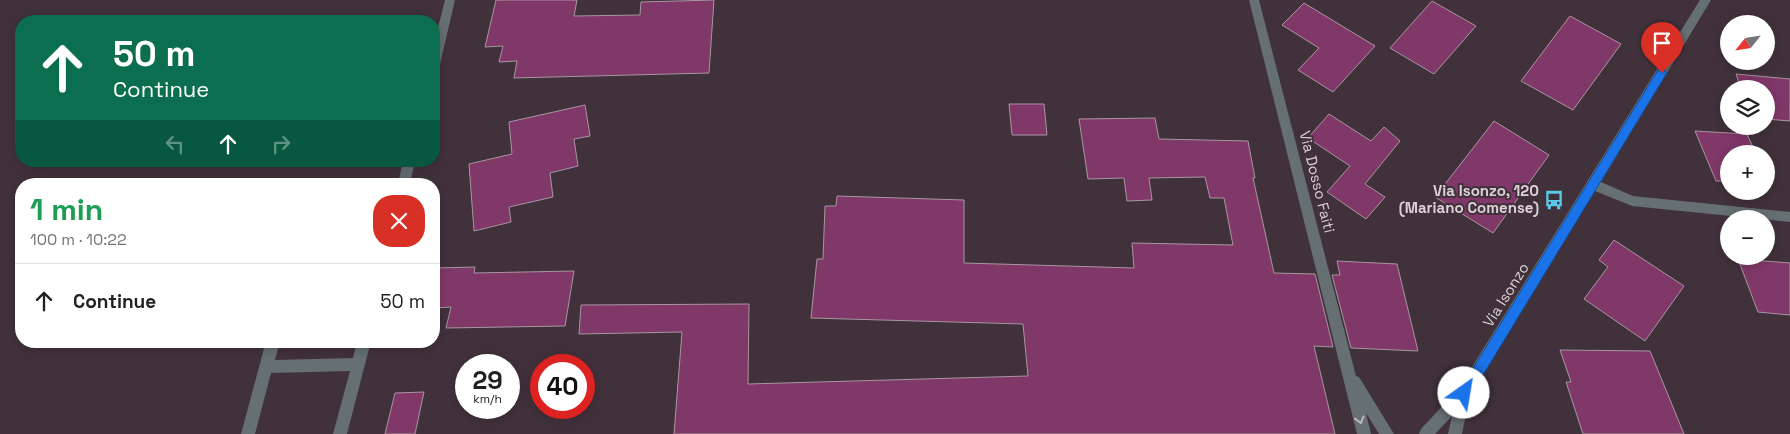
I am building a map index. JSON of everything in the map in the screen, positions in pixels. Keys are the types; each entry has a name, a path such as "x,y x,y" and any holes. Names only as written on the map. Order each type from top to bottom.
{"street":[{"path":"440,40 450,0"},
{"name":"Via Dosso Faiti","path":"1254,0 1364,434"},
{"name":"Via Isonzo","path":"1426,434 1464,393 1706,0"},
{"path":"1593,184 1632,201 1790,217"},
{"path":"248,434 271,348"},
{"path":"340,434 362,348"},
{"path":"266,367 358,364"},
{"name":"Via Dosso Faiti","path":"1347,371 1387,434"},
{"name":"Via Isonzo","path":"1455,434 1464,393"}],"building":[{"path":"496,0 577,0 574,16 640,15 641,2 714,0 709,73 514,78 517,61 499,62 503,46 485,47"},
{"path":"1432,1 1476,26 1434,74 1390,48"},
{"path":"1304,3 1375,46 1333,92 1298,70 1319,48 1282,25"},
{"path":"1570,16 1621,44 1573,110 1521,81"},
{"path":"1736,74 1790,79 1790,121 1775,120 1775,80 1738,80"},
{"path":"1009,104 1044,104 1047,135 1012,135"},
{"path":"585,105 590,136 574,139 578,166 550,173 553,197 509,207 511,222 474,231 469,164 512,154 509,122"},
{"path":"1329,114 1371,141 1384,127 1400,141 1365,184 1385,197 1366,219 1327,192 1350,166 1308,138"},
{"path":"1155,118 1159,139 1248,141 1255,178 1253,178 1274,273 1315,274 1333,347 1314,346 1335,434 674,434 682,332 579,334 581,305 749,304 748,384 1028,376 1023,324 811,318 817,259 823,259 825,206 836,206 837,196 964,200 964,263 1134,268 1132,243 1233,245 1224,198 1210,198 1205,177 1149,178 1152,200 1127,201 1124,178 1088,179 1079,119"},
{"path":"1494,121 1549,155 1493,233 1435,197"},
{"path":"1695,131 1720,132 1720,135 1747,135 1752,145 1720,145 1720,181 1716,181"},
{"path":"1614,240 1684,286 1645,341 1584,299 1608,267 1599,260"},
{"path":"1337,261 1397,264 1418,351 1351,348 1332,275 1340,275"},
{"path":"1775,262 1790,263 1790,315 1758,312 1740,265 1775,265"},
{"path":"475,267 474,273 574,271 565,326 446,328 451,307 440,308 440,268"},
{"path":"1560,350 1650,351 1684,434 1583,434 1566,382 1571,382"},
{"path":"424,392 415,434 385,434 395,393"}],"place":[{"name":"Via Isonzo, 120 (Mariano Comense)","path":"1554,200"}],"route":[{"path":"1464,393 1662,73"}]}
